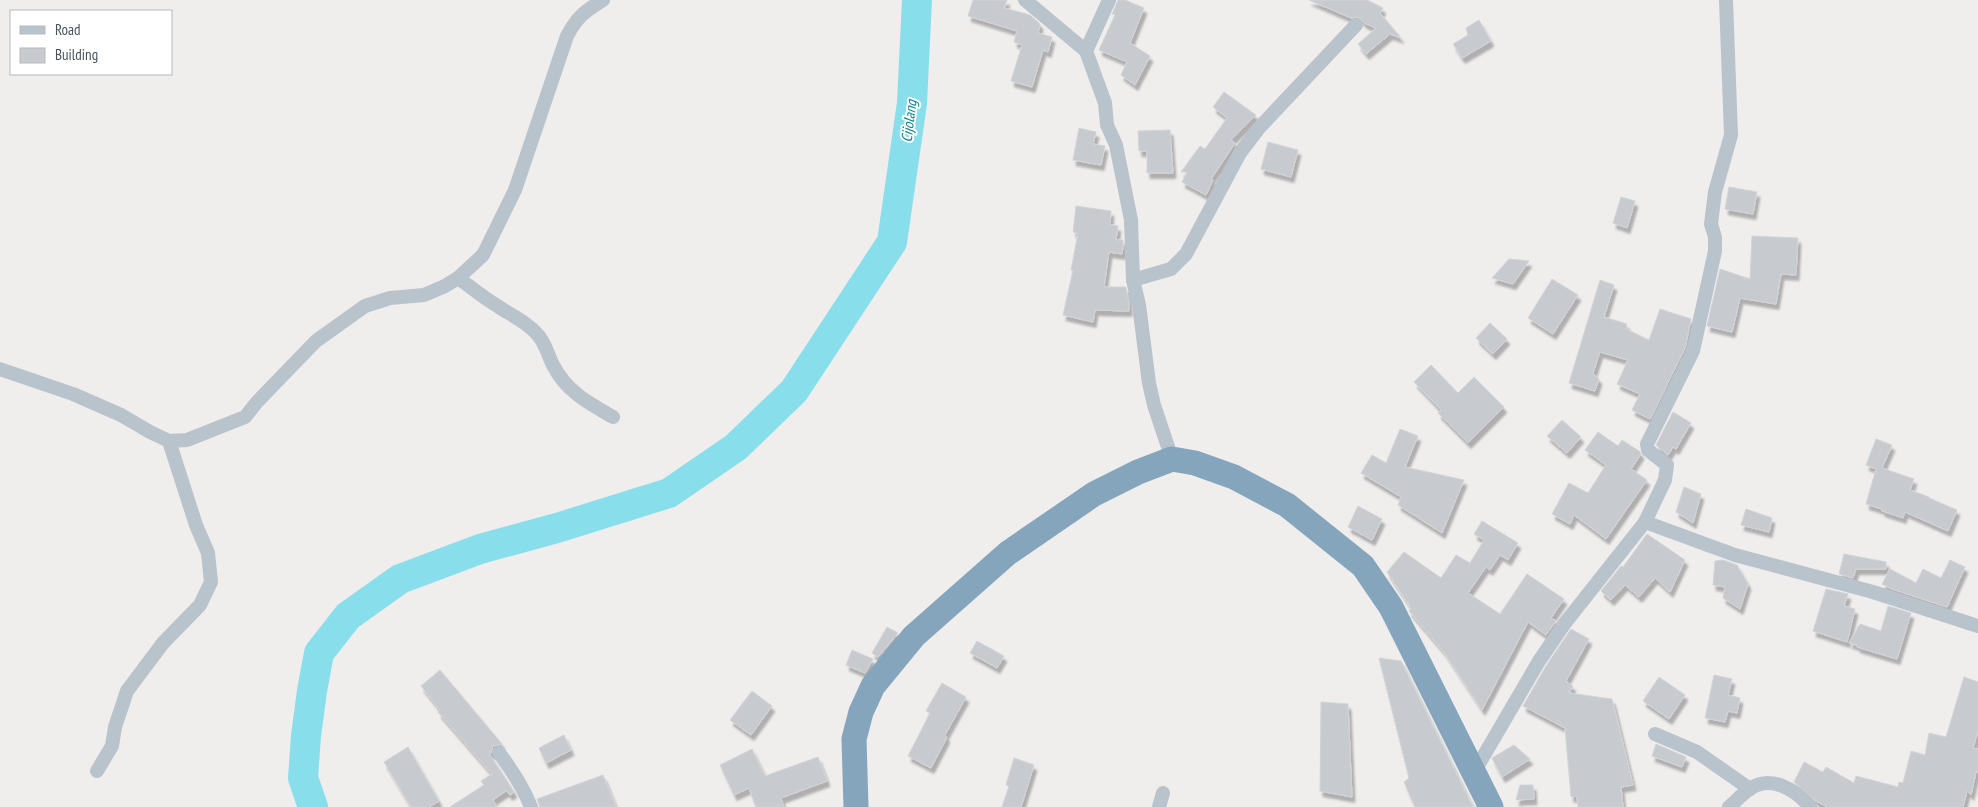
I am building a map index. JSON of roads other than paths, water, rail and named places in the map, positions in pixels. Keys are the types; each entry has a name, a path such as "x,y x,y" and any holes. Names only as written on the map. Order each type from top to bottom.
{"highway":[{"path":"856,807 854,739 861,712 873,686 914,636 1008,553 1094,494 1138,472 1172,459 1195,463 1234,477 1287,505 1363,566 1391,607 1491,807"}],"street":[{"path":"0,369 73,394 121,415 169,441 187,440 245,417 316,341 364,306 390,298 424,295 445,286 458,278 483,255 515,190 567,36 575,22 584,12 603,0"},
{"path":"1026,0 1086,51 1105,103 1107,125 1116,145 1131,220 1134,280 1149,383 1154,405 1172,459"},
{"path":"1086,51 1109,0"},
{"path":"1473,774 1538,661 1565,623 1645,522 1665,480 1667,465 1648,450 1647,444 1693,351 1715,251 1715,237 1711,224 1715,192 1731,135 1726,0"},
{"path":"1134,280 1171,269 1186,254 1240,154 1259,128 1356,25"},
{"path":"458,278 527,324 539,335 564,384 583,400 613,417"},
{"path":"97,771 112,746 115,726 127,690 163,643 200,605 211,582 208,553 196,525 169,441"},
{"path":"1645,522 1735,555 1873,592 1978,626"},
{"path":"1655,734 1697,752 1750,789"},
{"path":"499,753 511,768 525,792 531,807"},
{"path":"1729,807 1750,789 1769,783 1781,785 1800,796 1810,807"},
{"path":"1159,807 1163,793"}],"waterway":[{"name":"Cijolang","path":"313,807 303,778 312,691 319,653 348,616 400,579 480,549 557,528 669,493 736,447 794,391 892,242 912,103 917,0"}]}
